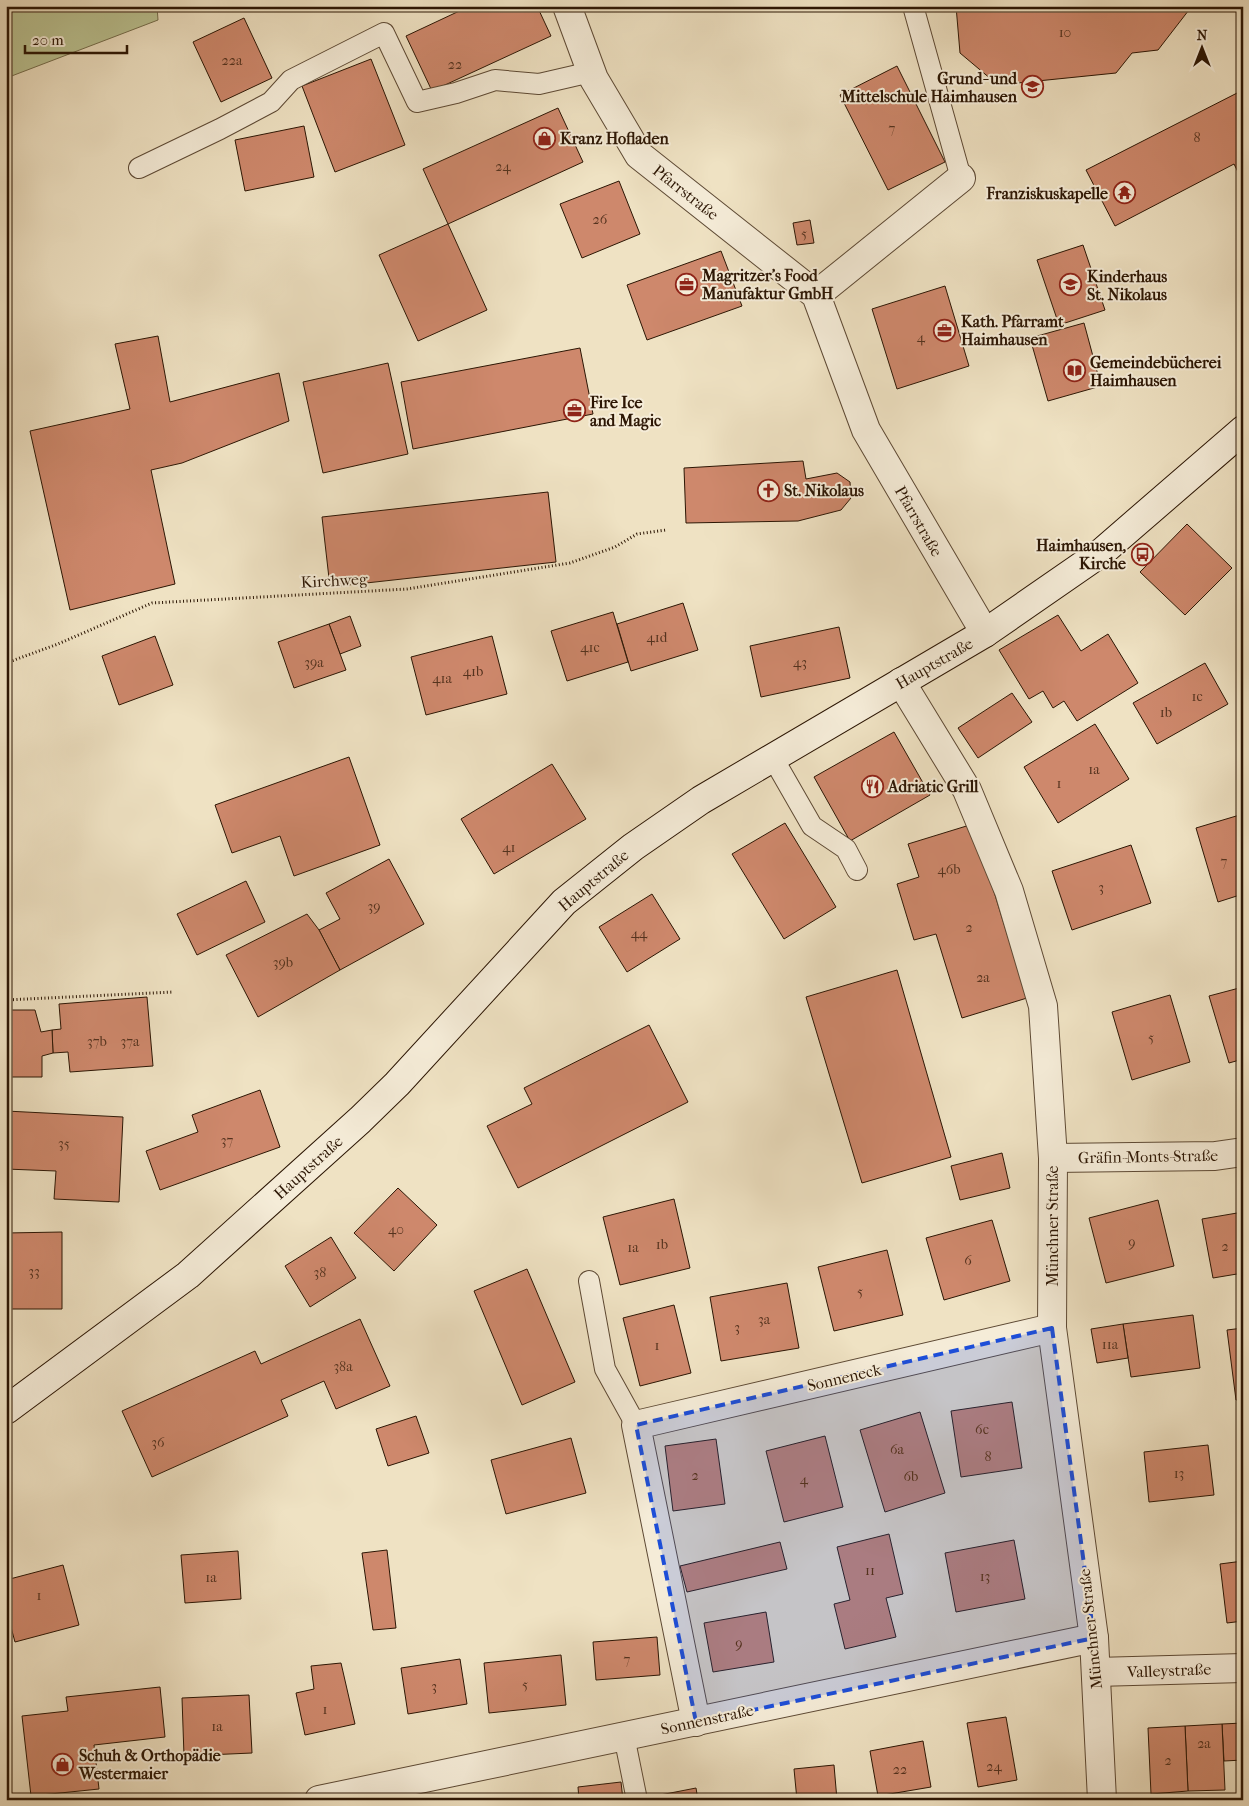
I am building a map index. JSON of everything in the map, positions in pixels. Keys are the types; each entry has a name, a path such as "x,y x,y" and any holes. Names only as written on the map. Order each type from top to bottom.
{"street":[{"name":"Pfarrstraße","path":"567,6 591,72 639,154 816,295 866,430 985,633"},
{"path":"816,295 961,178"},
{"name":"Hauptstraße","path":"6,1410 188,1275 360,1120 397,1084 564,902 632,847 701,800 985,633 1102,552 1243,430"},
{"name":"Münchner Straße","path":"901,682 967,790 1009,890 1043,1006 1053,1158 1052,1328 1094,1638 1102,1800"},
{"name":"Gräfin-Monts-Straße","path":"1053,1158 1215,1156 1243,1152"},
{"name":"Sonneneck","path":"636,1425 1052,1328"},
{"path":"636,1425 696,1722"},
{"name":"Sonnenstraße","path":"319,1800 1094,1638"},
{"name":"Valleystraße","path":"1096,1672 1243,1668"}],"lane":[{"path":"913,6 961,178"},
{"path":"139,168 271,102 291,80 384,33 417,102 456,93 495,80 539,84 591,72"},
{"path":"773,758 812,826 846,849 857,870"},
{"path":"589,1281 605,1369 636,1425"},
{"path":"624,1736 638,1800"}],"path":[{"name":"Kirchweg","path":"6,663 66,641 152,603 407,589 570,563 615,547 638,534 666,530"},
{"path":"6,1000 173,992"}],"highlighted area":[{"path":"1052,1328 1094,1638 696,1722 636,1425"}],"green space":[{"path":"6,6 157,6 158,20 9,77 6,63"}],"building":[{"path":"470,6 537,6 551,36 432,91 406,36"},
{"path":"956,6 1192,6 1158,50 1132,53 1116,73 998,85 960,53"},
{"path":"244,18 272,78 221,102 193,42"},
{"path":"371,59 405,145 335,172 302,86"},
{"path":"897,66 945,162 888,190 840,95"},
{"path":"1243,90 1243,175 1240,176 1234,164 1115,226 1086,170"},
{"path":"558,108 583,162 448,224 423,169"},
{"path":"304,126 314,177 245,191 235,140"},
{"path":"619,181 640,234 582,258 560,204"},
{"path":"810,220 814,243 797,245 793,223"},
{"path":"448,224 487,310 418,341 379,255"},
{"name":"Kinderhaus St. Nikolaus","path":"1083,245 1105,310 1059,325 1037,260"},
{"path":"721,251 742,306 647,340 627,285"},
{"path":"945,286 969,366 897,389 872,309"},
{"path":"1084,323 1101,386 1048,401 1030,338"},
{"path":"158,336 170,402 279,373 289,421 182,463 151,470 175,584 70,610 30,431 130,409 115,344"},
{"path":"580,348 593,414 413,449 401,382"},
{"path":"388,363 408,454 323,473 303,382"},
{"name":"St. Nikolaus","path":"803,461 806,479 837,473 850,482 851,498 841,510 798,521 686,523 684,468"},
{"path":"548,492 556,562 330,587 322,517"},
{"path":"1187,524 1232,568 1185,615 1140,572"},
{"path":"683,603 698,650 631,671 617,624"},
{"path":"613,612 628,662 567,681 551,631"},
{"path":"1058,615 1081,651 1108,634 1138,683 1077,721 1064,701 1053,708 1043,691 1029,699 999,650"},
{"path":"350,616 361,646 340,654 329,624"},
{"path":"329,624 346,670 294,688 278,642"},
{"path":"839,627 850,678 761,697 750,646"},
{"path":"155,636 173,685 119,705 102,656"},
{"path":"492,636 507,694 426,715 411,657"},
{"path":"1205,663 1228,704 1157,744 1133,703"},
{"path":"1012,693 1032,722 978,758 958,728"},
{"path":"1095,724 1129,779 1058,823 1024,767"},
{"name":"Adriatic Grill","path":"894,732 930,795 850,841 814,777"},
{"path":"349,757 380,845 294,876 280,836 232,853 215,805"},
{"path":"552,764 586,819 494,874 461,819"},
{"path":"1243,814 1243,894 1218,902 1196,828"},
{"path":"785,823 836,907 784,939 732,854"},
{"path":"973,824 1027,998 962,1018 936,934 914,940 897,884 919,877 908,844"},
{"path":"1131,845 1151,903 1072,930 1052,871"},
{"path":"389,859 424,924 340,970 319,930 340,919 326,893"},
{"path":"246,881 265,922 197,955 177,914"},
{"path":"652,894 680,939 627,972 599,927"},
{"path":"307,914 319,930 340,970 258,1017 226,955"},
{"path":"897,970 951,1157 862,1183 806,997"},
{"path":"1243,987 1243,1059 1229,1063 1209,996"},
{"path":"1170,995 1190,1062 1132,1080 1112,1012"},
{"path":"147,997 153,1066 70,1072 68,1052 53,1053 52,1030 61,1029 59,1004"},
{"path":"6,1010 35,1010 41,1032 52,1030 53,1053 42,1056 42,1077 6,1077"},
{"path":"649,1025 688,1102 518,1188 487,1126 532,1104 524,1088"},
{"path":"260,1090 280,1147 160,1190 146,1151 198,1132 192,1115"},
{"path":"6,1111 123,1117 119,1202 54,1199 56,1171 6,1169"},
{"path":"1002,1153 1010,1188 960,1200 951,1166"},
{"path":"398,1188 437,1225 394,1271 354,1233"},
{"path":"674,1199 690,1268 620,1285 603,1217"},
{"path":"1158,1200 1174,1266 1106,1283 1089,1218"},
{"path":"1243,1212 1243,1273 1213,1278 1202,1219"},
{"path":"992,1220 1010,1281 944,1300 926,1238"},
{"path":"62,1232 62,1309 6,1309 6,1233"},
{"path":"331,1237 356,1278 310,1307 285,1266"},
{"path":"887,1250 903,1315 834,1331 818,1267"},
{"path":"527,1269 575,1382 522,1405 474,1291"},
{"path":"787,1283 799,1348 721,1361 710,1297"},
{"path":"674,1305 691,1373 640,1386 623,1318"},
{"path":"1193,1315 1200,1368 1131,1377 1123,1324"},
{"path":"360,1319 390,1386 336,1409 324,1381 281,1400 288,1416 152,1477 122,1411 255,1351 261,1364"},
{"path":"1123,1324 1128,1358 1097,1363 1091,1329"},
{"path":"1243,1328 1243,1399 1236,1400 1227,1330"},
{"path":"1012,1402 1022,1468 961,1477 951,1411"},
{"path":"920,1412 945,1493 885,1512 860,1430"},
{"path":"416,1416 429,1453 388,1466 376,1429"},
{"path":"825,1436 843,1507 784,1522 766,1451"},
{"path":"571,1438 586,1493 506,1514 491,1460"},
{"path":"716,1439 725,1504 673,1511 665,1446"},
{"path":"1208,1445 1214,1495 1149,1502 1144,1452"},
{"path":"889,1534 903,1594 886,1598 896,1637 845,1649 834,1604 850,1600 837,1547"},
{"path":"1014,1540 1025,1599 956,1612 945,1553"},
{"path":"780,1542 787,1569 687,1592 680,1566"},
{"path":"387,1550 396,1628 373,1630 362,1553"},
{"path":"238,1551 241,1599 185,1603 181,1555"},
{"path":"1243,1561 1243,1621 1227,1623 1220,1564"},
{"path":"63,1565 79,1625 15,1642 6,1609 6,1580"},
{"path":"766,1612 774,1662 713,1672 704,1623"},
{"path":"657,1637 660,1675 596,1680 593,1642"},
{"path":"561,1655 566,1705 489,1713 484,1663"},
{"path":"460,1659 467,1704 408,1714 401,1668"},
{"path":"341,1663 355,1724 305,1735 296,1693 314,1689 311,1666"},
{"path":"160,1687 165,1737 94,1745 99,1789 31,1796 22,1716 68,1711 66,1697"},
{"path":"249,1695 252,1753 184,1756 182,1698"},
{"path":"1006,1717 1017,1780 978,1787 967,1723"},
{"path":"1243,1723 1243,1760 1224,1761 1222,1724"},
{"path":"1222,1724 1225,1790 1188,1791 1185,1726"},
{"path":"1185,1726 1188,1791 1151,1794 1148,1728"},
{"path":"923,1741 931,1787 878,1796 870,1751"},
{"path":"834,1765 837,1800 797,1800 794,1769"},
{"path":"621,1782 623,1800 579,1800 578,1787"},
{"path":"696,1788 698,1800 656,1800 655,1796"}],"place":[{"name":"Grund- und Mittelschule Haimhausen","path":"1033,87"},
{"name":"Kranz Hofladen","path":"544,138"},
{"name":"Franziskuskapelle","path":"1124,193"},
{"name":"Magritzer's Food Manufaktur GmbH","path":"686,284"},
{"name":"Kinderhaus St. Nikolaus","path":"1071,285"},
{"name":"Kath. Pfarramt Haimhausen","path":"945,330"},
{"name":"Gemeindebücherei Haimhausen","path":"1074,371"},
{"name":"Fire Ice and Magic","path":"574,411"},
{"name":"St. Nikolaus","path":"768,490"},
{"name":"Haimhausen, Kirche","path":"1142,554"},
{"name":"Adriatic Grill","path":"872,786"},
{"name":"Schuh & Orthopädie Westermaier","path":"63,1764"}]}
